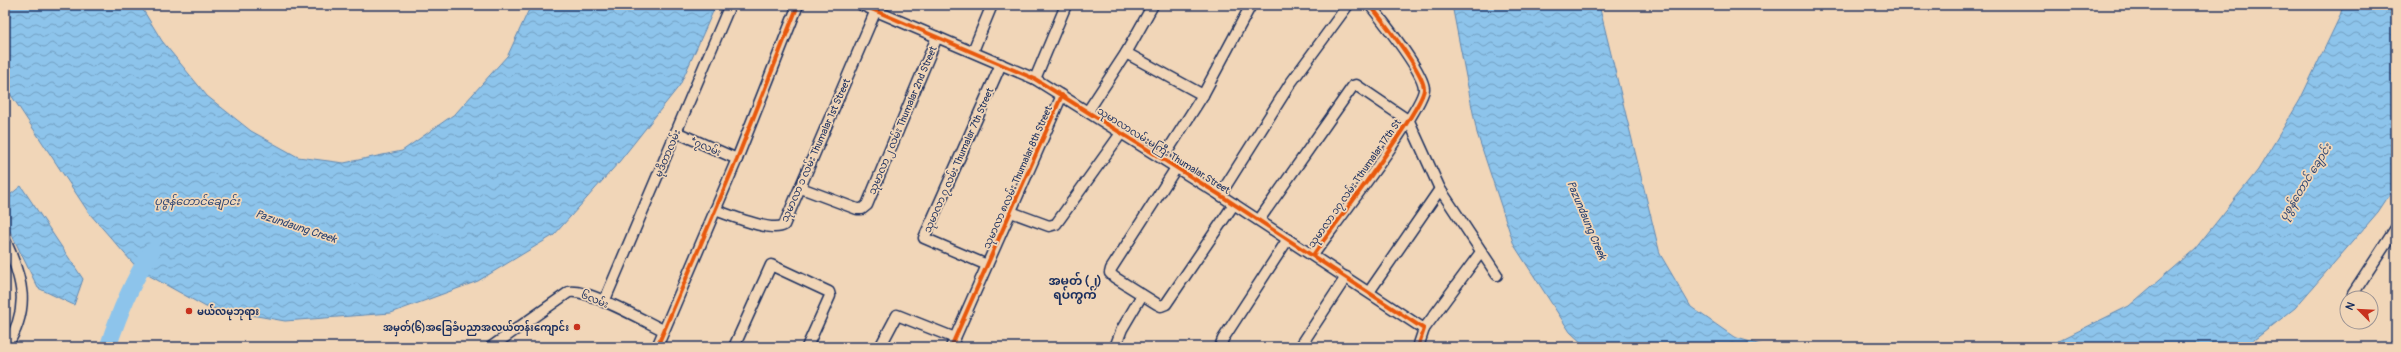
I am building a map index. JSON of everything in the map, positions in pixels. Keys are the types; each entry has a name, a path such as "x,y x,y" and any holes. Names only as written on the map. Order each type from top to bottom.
{"street":[{"name":"မုဒိတာလမ်း","path":"604,302 730,5"},
{"path":"657,347 737,159 798,5"},
{"name":"သုမာလာလမ်းမကြီး Thumalar Street","path":"862,5 973,51 1034,79 1062,94 1313,255 1424,329"},
{"path":"973,51 992,5"},
{"path":"1034,79 1066,5"},
{"path":"1088,111 1126,54 1153,5"},
{"path":"1163,158 1203,95 1251,5"},
{"path":"1220,195 1290,84 1348,5"},
{"name":"သုမာလာ ၁၇ လမ်း Tthumalar 17th St","path":"1313,255 1409,121 1423,96 1423,81 1370,5"},
{"name":"သုမာလာ ၁ လမ်း Thumalar 1st Street","path":"715,210 770,227 780,227 788,218 876,10"},
{"name":"သုမာလာ ၂ လမ်း Thumalar 2nd Street","path":"801,188 857,209 862,209 867,205 937,37"},
{"path":"1126,54 1203,95"},
{"name":"သုမာလာ ၇ လမ်း Thumalar 7th Street","path":"987,265 924,238 1001,64"},
{"path":"1259,220 1353,86 1356,85 1409,121 1440,189 1497,275"},
{"name":"သုမာလာ ၈လမ်း Thumalar 8th Street","path":"953,342 1062,94"},
{"name":"*၇လမ်း","path":"676,132 737,159"},
{"path":"1011,212 1049,226 1056,224 1122,132"},
{"path":"1176,168 1111,269 1110,273 1142,295 1161,306 1166,304 1234,204"},
{"path":"1369,292 1440,189"},
{"path":"2356,290 2396,228"},
{"path":"1222,345 1288,239"},
{"path":"5,240 13,258 24,296 15,333 6,347"},
{"path":"1418,347 1424,329 1481,252"},
{"path":"734,347 771,265 829,292 830,296 807,347"},
{"path":"1300,347 1346,277"},
{"name":"၆လမ်း","path":"491,347 569,292 574,291 588,294 663,330"},
{"path":"1114,347 1122,329 1142,295"},
{"path":"880,347 897,315 953,342"}],"water":[{"name":"ပုဇွန်တောင်ချောင်း","path":"5,5 140,5 162,41 207,96 251,131 298,157 344,163 402,151 456,113 508,55 531,5 716,5 680,85 619,162 554,235 478,281 391,313 285,321 206,307 139,270 89,213 5,86"},
{"name":"Pazundaung Creek","path":"1452,5 1599,5 1660,254 1691,307 1734,337 1767,347 1586,347 1570,332 1514,245 1477,133"},
{"name":"ပုစွန်တောင် ချောင်း","path":"2343,5 2396,5 2396,185 2378,212 2295,308 2245,347 2046,347 2129,306 2195,249 2258,170 2300,100 2340,16"},
{"path":"21,186 83,279 74,305 38,288 5,221 5,199"}],"waterway":[{"path":"108,347 127,298 138,274 152,251"}],"cycle path":[{"path":"657,347 737,159 798,5"},
{"path":"862,5 1035,79 1220,195 1424,329 1418,347"},
{"path":"1313,255 1393,144 1420,101 1424,89 1422,81 1410,59 1370,5"},
{"path":"951,347 1062,95"}],"place":[{"name":"မယ်လမုဘုရား","path":"189,311"},
{"name":"အမှတ်(၆)အခြေခံပညာအလယ်တန်းကျောင်း","path":"577,327"}],"district":[{"name":"အမှတ် (၂) ရပ်ကွက်","path":"1075,288"}]}
